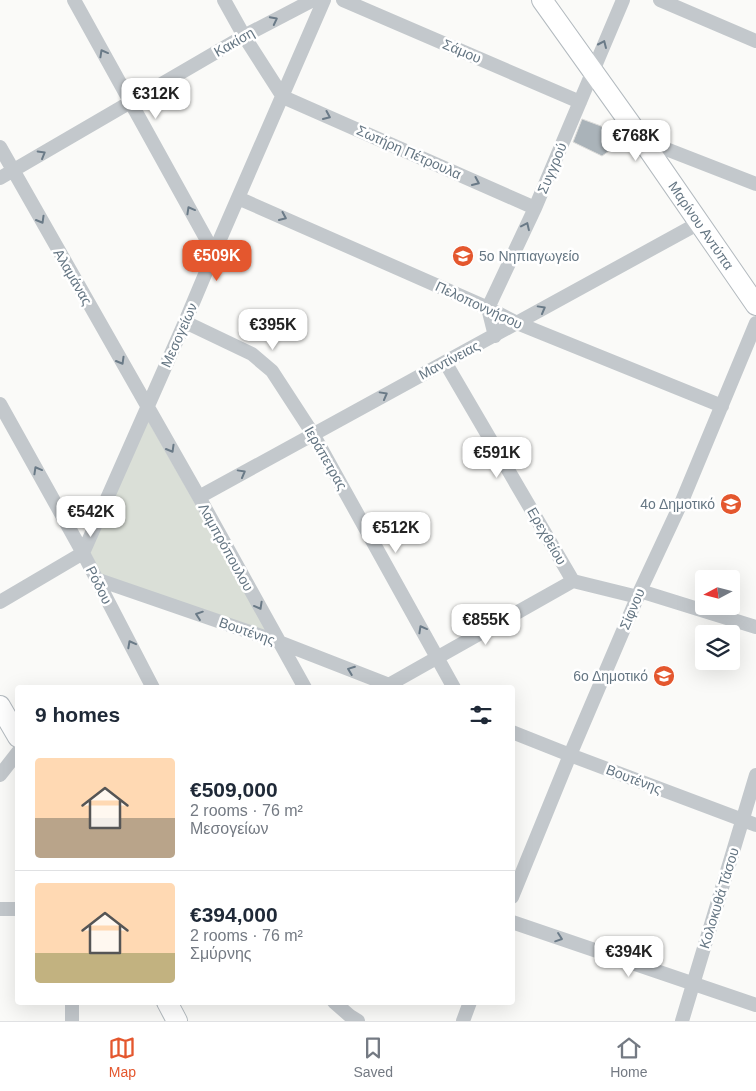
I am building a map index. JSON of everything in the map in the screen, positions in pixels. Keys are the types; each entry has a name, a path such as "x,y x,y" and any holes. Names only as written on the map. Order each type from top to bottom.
{"street":[{"path":"74,0 214,253"},
{"path":"224,0 282,97"},
{"name":"Κακίση","path":"0,178 244,36 313,0"},
{"name":"Μεσογείων","path":"83,553 186,322 324,0"},
{"name":"Σάμου","path":"344,0 580,102"},
{"name":"Μαρίνου Αντύπα","path":"542,0 756,305"},
{"name":"Συγγρού","path":"488,308 535,208 623,0"},
{"path":"660,0 756,42"},
{"name":"Σωτήρη Πέτρουλα","path":"282,97 535,208"},
{"path":"642,140 756,184"},
{"name":"Αλαμάνας","path":"0,147 147,407"},
{"name":"Πελοποννήσου","path":"238,198 488,308 517,323 722,406"},
{"name":"Μαντίνειας","path":"199,497 699,223"},
{"path":"488,308 495,336"},
{"name":"Ιεράπετρας","path":"186,322 252,354 272,371 313,434 452,685"},
{"name":"Σίφνου","path":"515,890 570,755 639,594 682,502 756,323"},
{"name":"Ερεχθείου","path":"445,362 573,581"},
{"name":"Ρόδου","path":"0,404 83,553 151,685"},
{"name":"Λαμπρόπουλου","path":"147,407 303,685"},
{"path":"0,602 83,553"},
{"name":"Βουτένης","path":"96,579 279,642 385,685"},
{"path":"393,685 437,656 573,581 639,594 756,627"},
{"path":"0,706 15,732"},
{"name":"Βουτένης","path":"515,733 749,823"},
{"path":"0,775 15,756"},
{"name":"Κολοκυθά Τάσου","path":"682,1021 749,823 756,775"},
{"path":"0,909 15,909"},
{"path":"515,923 756,1005"},
{"path":"72,1005 72,1021"},
{"path":"169,1005 177,1021"},
{"path":"337,1005 358,1021"},
{"path":"463,1021 469,1005"}],"shaded area":[{"path":"147,419 270,635 101,575 89,550"}],"building":[{"path":"582,119 601,126 616,146 602,156 573,142"}],"place":[{"name":"5ο Νηπιαγωγείο","path":"463,256"},
{"name":"4ο Δημοτικό","path":"731,504"},
{"name":"6ο Δημοτικό","path":"664,676"}]}
